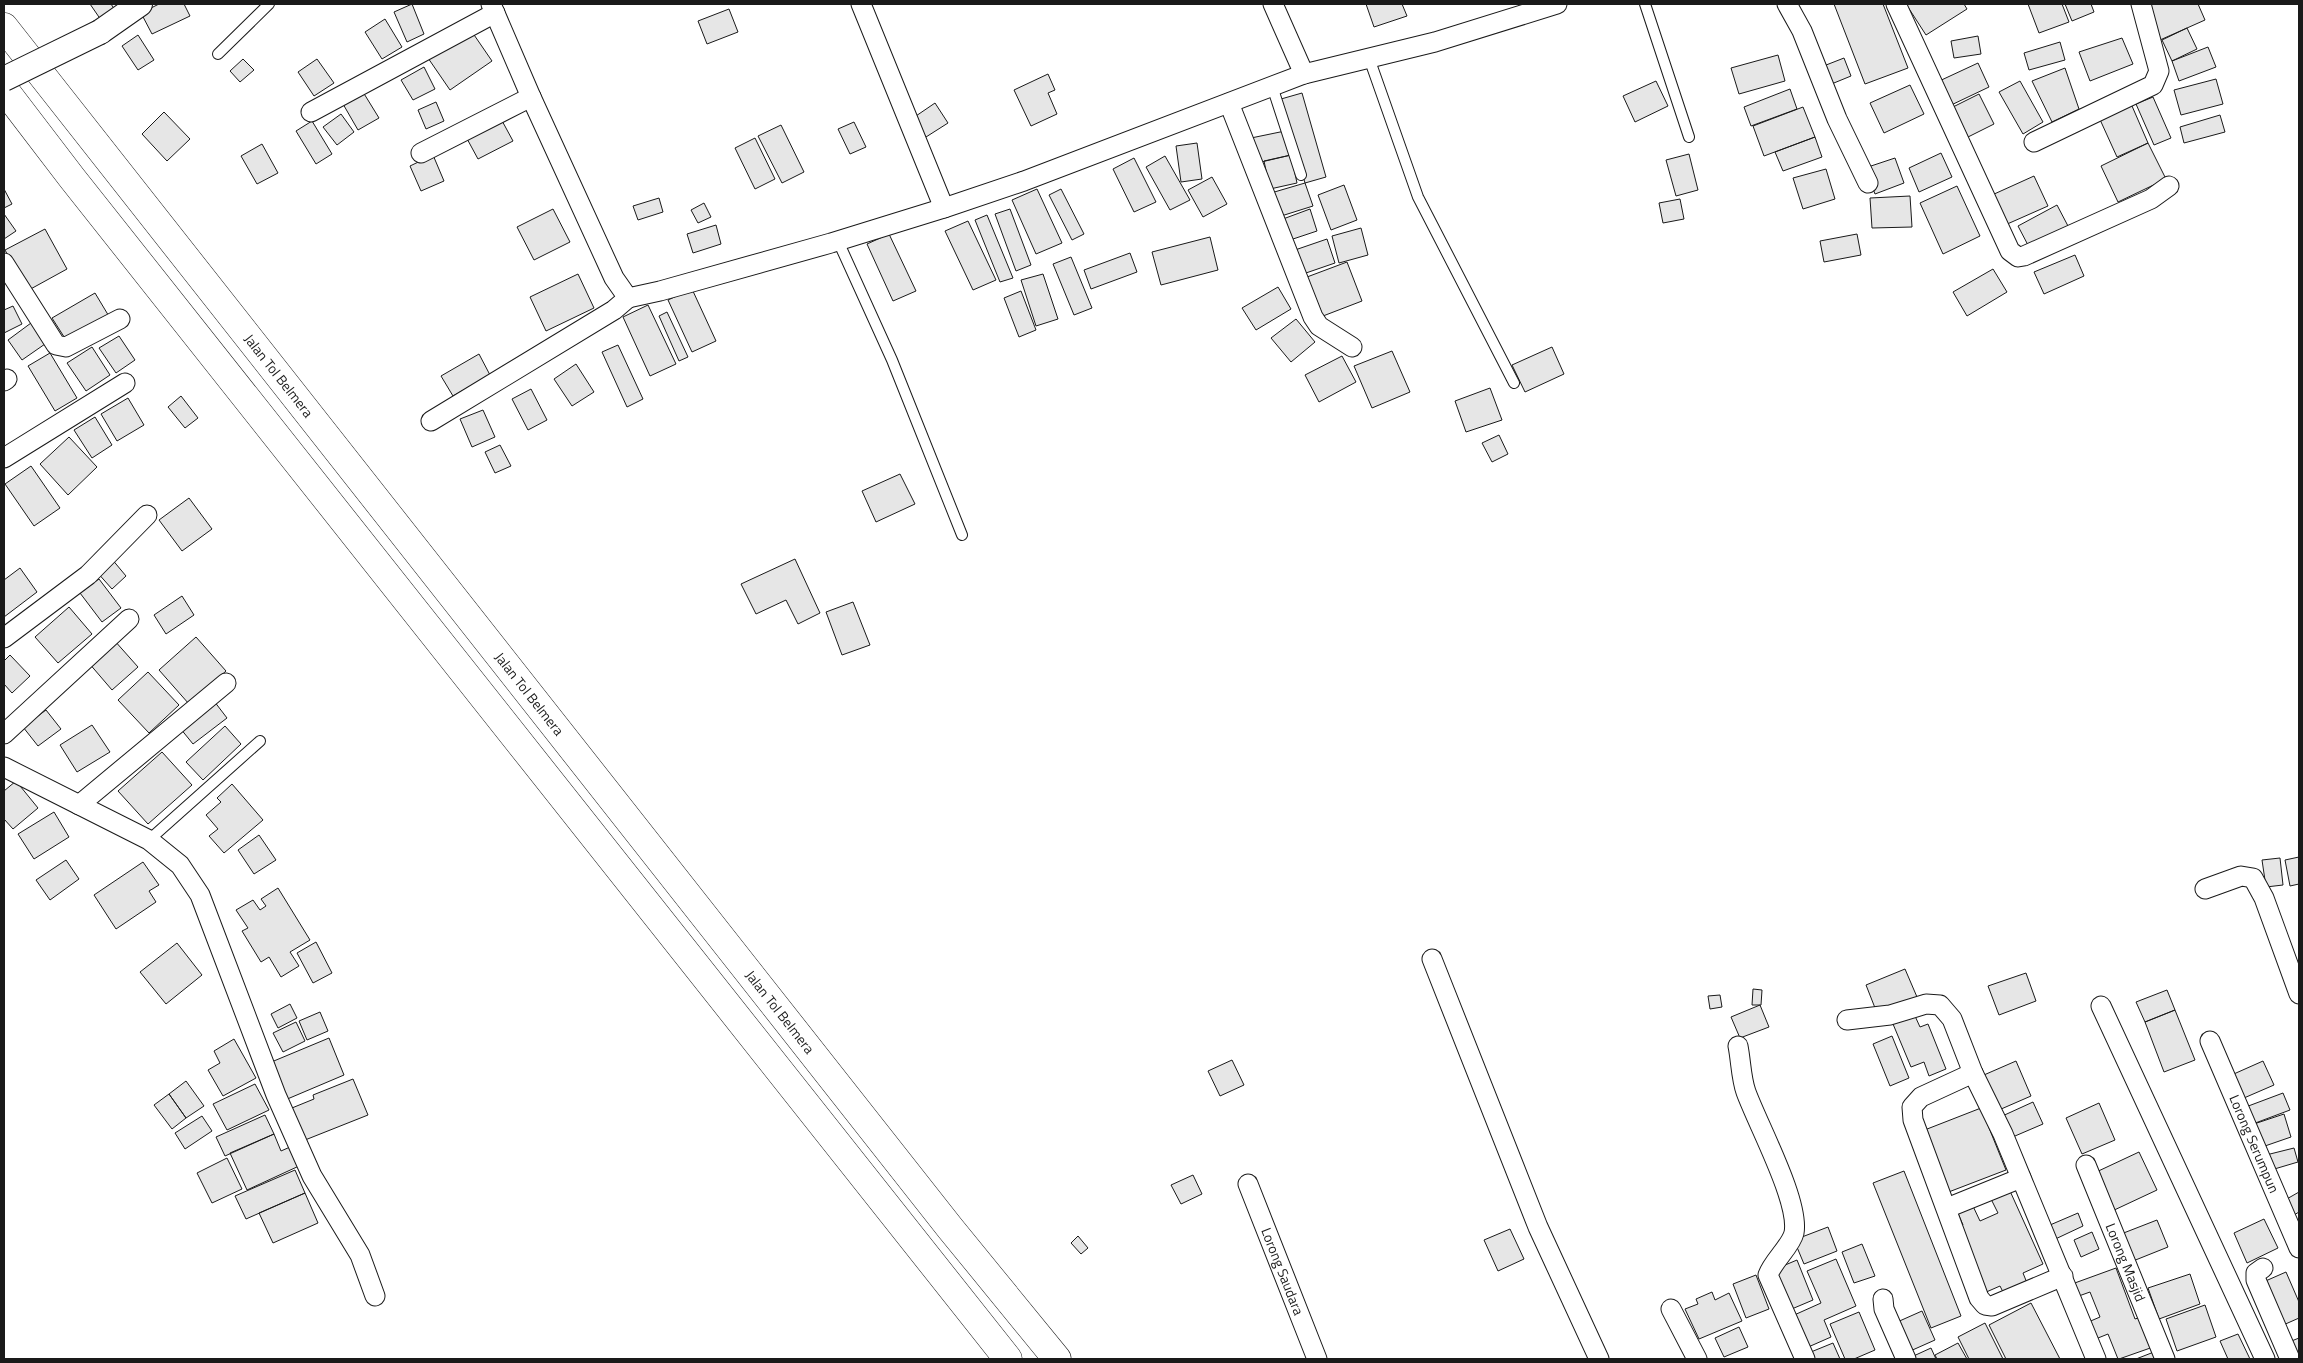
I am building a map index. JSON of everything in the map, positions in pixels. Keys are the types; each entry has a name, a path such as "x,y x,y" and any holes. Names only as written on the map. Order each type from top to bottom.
{"highway":[{"name":"Jalan Tol Belmera","path":"4,27 950,1228 1057,1359"},
{"path":"4,88 72,178 1008,1359"}],"street":[{"path":"4,79 100,32 140,4"},
{"path":"861,4 944,208"},
{"path":"1273,4 1304,74"},
{"path":"431,421 614,310 628,298 669,289 838,241 944,208 1024,181 1304,74 1435,42 1557,4"},
{"path":"1787,4 1802,31 1837,119 1868,183"},
{"path":"1896,4 2010,251 2018,256 2024,256 2151,199 2169,186"},
{"path":"2034,142 2153,85 2158,71 2141,4"},
{"path":"311,112 493,8 614,278 628,298"},
{"path":"421,153 531,96"},
{"path":"1229,103 1313,317 1319,326 1352,347"},
{"path":"4,263 56,345 66,347 120,319"},
{"path":"4,458 125,383"},
{"path":"4,638 88,575 147,515"},
{"path":"4,734 130,619"},
{"path":"79,805 226,683"},
{"path":"4,767 149,840 180,865 200,895 276,1095 312,1176 360,1255 375,1296"},
{"path":"2205,889 2242,876 2253,878 2264,898 2299,994"},
{"path":"1432,958 1538,1227 1598,1359"},
{"path":"1847,1020 1890,1014 1926,1004 1940,1005 1952,1019 1973,1073 2003,1134 2096,1359"},
{"path":"2101,1006 2265,1359"},
{"name":"Lorong Serumpun","path":"2210,1041 2299,1248"},
{"path":"1738,1046 1746,1090 1795,1216 1794,1235 1772,1264 1768,1275 1805,1359"},
{"path":"1973,1073 1920,1097 1912,1107 1912,1120 1947,1208 1979,1298 1985,1305 1992,1306 2063,1276"},
{"name":"Lorong Masjid","path":"2086,1165 2165,1359"},
{"path":"1947,1208 2021,1178"},
{"name":"Lorong Saudara","path":"1248,1184 1316,1359"},
{"path":"2263,1268 2256,1273 2256,1280 2290,1359"},
{"path":"1883,1299 1884,1309 1906,1359"},
{"path":"1670,1309 1697,1359"}],"lane":[{"path":"218,54 269,4"},
{"path":"1645,4 1689,137"},
{"path":"1369,58 1418,197 1514,384"},
{"path":"1272,86 1301,175"},
{"path":"838,241 892,360 962,535"},
{"path":"149,840 260,741"}],"building":[{"path":"90,4 111,4 115,10 101,20"},
{"path":"159,4 184,4 190,16 152,34 141,13"},
{"path":"412,4 424,34 407,42 394,12"},
{"path":"1366,4 1402,4 1407,16 1374,27"},
{"path":"1834,4 1883,4 1908,68 1865,84"},
{"path":"1906,4 1964,4 1967,9 1926,35"},
{"path":"2028,4 2062,4 2069,22 2039,33"},
{"path":"2065,4 2091,4 2094,12 2072,21"},
{"path":"2143,4 2198,4 2205,20 2160,40"},
{"path":"729,9 738,32 707,44 698,21"},
{"path":"385,19 402,47 382,59 365,32"},
{"path":"2187,28 2197,49 2172,61 2162,40"},
{"path":"470,29 492,61 450,90 428,58"},
{"path":"138,35 154,60 138,70 122,46"},
{"path":"1978,36 1981,54 1954,58 1951,41"},
{"path":"2122,38 2133,64 2090,81 2079,52"},
{"path":"2060,42 2065,60 2029,70 2024,53"},
{"path":"2208,47 2216,67 2179,81 2172,61"},
{"path":"1778,55 1785,81 1739,94 1731,68"},
{"path":"1844,58 1851,76 1829,85 1821,67"},
{"path":"243,59 254,70 240,82 230,71"},
{"path":"317,59 334,83 314,96 298,72"},
{"path":"1978,63 1989,87 1947,107 1935,83"},
{"path":"424,67 435,89 413,100 401,80"},
{"path":"2065,68 2079,109 2052,122 2032,81"},
{"path":"1048,74 1055,90 1048,93 1057,114 1031,126 1014,90"},
{"path":"2216,79 2223,104 2181,115 2174,90"},
{"path":"1656,81 1668,106 1635,122 1623,96"},
{"path":"2020,81 2043,122 2023,134 1999,92"},
{"path":"1910,85 1924,114 1884,133 1870,103"},
{"path":"1790,89 1797,109 1751,126 1744,107"},
{"path":"363,92 379,118 358,130 343,104"},
{"path":"1302,93 1326,177 1305,183 1281,99"},
{"path":"1979,94 1994,124 1968,137 1953,107"},
{"path":"2153,97 2171,138 2154,145 2136,104"},
{"path":"2129,99 2148,143 2117,157 2097,113"},
{"path":"436,102 444,121 426,129 418,110"},
{"path":"935,103 948,123 926,137 913,118"},
{"path":"1803,107 1815,137 1764,156 1753,126"},
{"path":"164,112 190,139 167,161 142,134"},
{"path":"341,114 354,132 337,145 323,127"},
{"path":"2220,115 2225,132 2184,143 2180,127"},
{"path":"500,117 513,141 478,159 465,135"},
{"path":"312,121 332,154 316,164 296,131"},
{"path":"854,122 866,147 850,154 838,129"},
{"path":"781,125 804,172 782,183 758,136"},
{"path":"1285,131 1291,155 1257,163 1251,138"},
{"path":"1815,137 1822,157 1783,171 1775,152"},
{"path":"755,138 775,179 755,189 735,148"},
{"path":"1197,143 1202,179 1181,182 1176,146"},
{"path":"2148,143 2166,179 2118,202 2101,166"},
{"path":"262,144 278,173 257,184 241,156"},
{"path":"1941,153 1952,177 1919,192 1909,168"},
{"path":"1689,154 1698,190 1676,196 1666,160"},
{"path":"433,155 444,181 421,191 410,166"},
{"path":"1291,155 1297,183 1270,189 1264,161"},
{"path":"1165,156 1190,200 1170,210 1146,167"},
{"path":"1134,158 1156,202 1134,212 1113,169"},
{"path":"1895,158 1904,183 1875,194 1865,168"},
{"path":"1826,169 1835,199 1803,209 1793,178"},
{"path":"2034,176 2048,206 2005,225 1992,195"},
{"path":"1212,177 1227,204 1203,217 1188,190"},
{"path":"1305,183 1313,206 1278,217 1271,193"},
{"path":"1344,185 1357,220 1331,230 1318,195"},
{"path":"1957,186 1980,236 1943,254 1920,203"},
{"path":"4,189 12,204 4,208"},
{"path":"1037,189 1062,243 1036,254 1012,200"},
{"path":"1061,189 1084,234 1072,240 1049,195"},
{"path":"1910,196 1912,227 1872,228 1870,198"},
{"path":"659,198 663,212 638,220 633,206"},
{"path":"1680,199 1684,219 1663,223 1659,203"},
{"path":"704,203 711,217 698,223 691,210"},
{"path":"2057,205 2068,226 2029,247 2018,226"},
{"path":"553,209 570,242 534,260 517,227"},
{"path":"1010,209 1031,265 1016,271 995,214"},
{"path":"1310,209 1317,231 1290,240 1283,219"},
{"path":"4,214 16,231 4,239"},
{"path":"987,215 1013,278 1000,282 975,220"},
{"path":"968,221 996,280 973,290 945,231"},
{"path":"716,225 721,244 693,253 687,234"},
{"path":"1361,228 1368,255 1339,263 1332,236"},
{"path":"45,229 67,269 27,291 5,250"},
{"path":"889,234 916,291 893,301 867,244"},
{"path":"1857,234 1861,255 1824,262 1820,241"},
{"path":"1210,237 1218,270 1161,285 1152,252"},
{"path":"1327,239 1335,263 1303,274 1295,250"},
{"path":"1130,253 1137,272 1091,289 1084,270"},
{"path":"2075,255 2084,276 2044,294 2034,272"},
{"path":"1071,257 1092,308 1074,315 1053,264"},
{"path":"1347,262 1362,301 1323,316 1307,277"},
{"path":"1993,269 2007,292 1967,316 1953,292"},
{"path":"578,274 594,308 546,331 530,297"},
{"path":"1043,274 1058,319 1036,326 1021,280"},
{"path":"1278,287 1291,309 1256,330 1242,308"},
{"path":"692,289 716,341 692,352 668,300"},
{"path":"1021,291 1036,330 1019,337 1004,298"},
{"path":"95,293 110,318 68,343 52,318"},
{"path":"648,305 676,364 650,376 623,317"},
{"path":"13,306 22,324 4,333 4,310"},
{"path":"667,312 688,357 679,361 659,316"},
{"path":"1296,319 1315,342 1291,362 1271,338"},
{"path":"31,323 45,344 22,360 8,340"},
{"path":"119,336 135,360 116,373 99,348"},
{"path":"618,345 643,399 627,407 602,352"},
{"path":"92,347 110,375 86,391 67,363"},
{"path":"1552,347 1564,374 1525,392 1512,365"},
{"path":"1392,351 1410,392 1372,408 1354,366"},
{"path":"50,353 77,398 55,411 28,366"},
{"path":"479,354 490,375 453,396 441,376"},
{"path":"1342,356 1356,382 1319,402 1305,375"},
{"path":"576,364 594,392 572,406 554,379"},
{"path":"1490,388 1502,420 1466,432 1455,401"},
{"path":"531,389 547,420 528,430 512,399"},
{"path":"181,396 198,418 185,428 168,407"},
{"path":"128,398 144,425 117,441 101,414"},
{"path":"483,410 495,437 472,447 460,419"},
{"path":"95,417 112,445 92,458 74,430"},
{"path":"1499,435 1508,454 1492,462 1482,443"},
{"path":"69,437 97,467 68,495 40,464"},
{"path":"500,445 511,466 495,473 485,452"},
{"path":"31,466 60,508 34,526 5,484"},
{"path":"900,474 915,504 876,522 862,491"},
{"path":"189,498 212,529 182,551 159,520"},
{"path":"111,558 126,576 112,589 96,571"},
{"path":"795,559 820,613 798,624 786,600 756,614 741,584"},
{"path":"20,568 37,592 4,617 4,580"},
{"path":"99,579 121,608 102,622 80,593"},
{"path":"182,596 194,615 166,634 154,615"},
{"path":"853,602 870,645 842,655 826,612"},
{"path":"69,607 92,634 58,663 35,637"},
{"path":"196,637 226,671 189,704 159,670"},
{"path":"114,640 138,667 112,690 88,662"},
{"path":"10,655 30,676 12,693 4,684 4,661"},
{"path":"148,672 179,705 149,733 118,700"},
{"path":"214,701 227,718 193,744 180,728"},
{"path":"46,710 61,729 38,746 23,727"},
{"path":"92,725 110,752 77,772 60,745"},
{"path":"225,726 241,744 203,780 186,762"},
{"path":"162,752 192,785 148,824 118,791"},
{"path":"16,781 38,808 13,829 4,819 4,791"},
{"path":"232,784 263,820 224,853 209,836 218,829 206,815 221,802 217,798"},
{"path":"54,812 69,837 34,859 18,834"},
{"path":"259,835 276,860 254,874 238,850"},
{"path":"2299,857 2299,884 2290,886 2285,860"},
{"path":"2280,858 2283,885 2266,887 2262,860"},
{"path":"66,860 79,879 50,900 36,880"},
{"path":"143,862 159,885 149,891 156,902 116,929 94,895"},
{"path":"278,888 310,940 290,952 299,966 281,977 269,957 261,962 242,931 248,928 236,910 253,900 260,910 266,906 261,899"},
{"path":"316,942 332,973 313,983 297,953"},
{"path":"177,943 202,975 166,1004 140,972"},
{"path":"1905,969 1917,997 1877,1013 1866,985"},
{"path":"2026,973 2036,1001 1999,1015 1988,986"},
{"path":"1753,989 1762,990 1761,1005 1752,1005"},
{"path":"2167,990 2175,1010 2145,1022 2136,1002"},
{"path":"1720,995 1722,1007 1710,1009 1708,996"},
{"path":"290,1004 297,1018 278,1028 271,1014"},
{"path":"1760,1005 1769,1027 1740,1038 1731,1017"},
{"path":"2175,1010 2195,1060 2164,1072 2145,1022"},
{"path":"320,1012 328,1031 307,1040 299,1021"},
{"path":"1915,1016 1920,1027 1928,1024 1946,1069 1929,1076 1924,1062 1911,1067 1893,1024"},
{"path":"296,1022 305,1041 283,1052 273,1033"},
{"path":"1892,1036 1909,1078 1890,1086 1873,1044"},
{"path":"329,1038 344,1075 285,1100 269,1063"},
{"path":"234,1039 256,1078 223,1096 208,1070 220,1063 214,1051"},
{"path":"1232,1060 1244,1085 1220,1096 1208,1071"},
{"path":"2016,1061 2031,1096 1992,1113 1977,1078"},
{"path":"2263,1061 2274,1085 2237,1101 2227,1077"},
{"path":"353,1079 368,1115 300,1142 287,1110 314,1099 313,1095"},
{"path":"186,1081 204,1106 186,1118 169,1094"},
{"path":"255,1084 269,1110 227,1130 213,1104"},
{"path":"2283,1093 2290,1110 2250,1125 2243,1108"},
{"path":"169,1094 186,1118 172,1129 154,1105"},
{"path":"2033,1102 2043,1124 2008,1139 1998,1118"},
{"path":"2099,1103 2115,1140 2082,1154 2066,1118"},
{"path":"1981,1108 2006,1170 1946,1193 1922,1131"},
{"path":"2284,1114 2291,1137 2262,1147 2254,1124"},
{"path":"265,1115 274,1134 225,1156 216,1137"},
{"path":"202,1116 212,1131 185,1149 175,1133"},
{"path":"274,1134 281,1151 290,1147 299,1166 247,1190 230,1153"},
{"path":"2294,1148 2298,1162 2271,1170 2266,1155"},
{"path":"2139,1152 2157,1190 2110,1212 2092,1174"},
{"path":"227,1158 242,1189 212,1203 197,1173"},
{"path":"295,1170 305,1193 246,1219 235,1196"},
{"path":"1904,1171 1961,1316 1931,1328 1873,1183"},
{"path":"1193,1175 1202,1194 1181,1204 1171,1185"},
{"path":"2010,1191 2043,1264 2023,1273 2027,1283 2004,1294 2000,1286 1984,1293 1955,1229 1963,1225 1957,1211 1972,1204 1980,1221 1998,1213 1991,1199"},
{"path":"2299,1192 2299,1212 2294,1215 2285,1200"},
{"path":"305,1193 318,1223 273,1243 259,1213"},
{"path":"2078,1213 2083,1226 2049,1242 2043,1228"},
{"path":"2264,1219 2278,1248 2247,1263 2234,1233"},
{"path":"2157,1220 2168,1247 2133,1261 2121,1234"},
{"path":"1828,1227 1837,1251 1804,1264 1794,1240"},
{"path":"1510,1229 1524,1259 1498,1271 1484,1240"},
{"path":"2092,1232 2099,1249 2081,1257 2074,1240"},
{"path":"1078,1236 1088,1248 1081,1254 1071,1243"},
{"path":"1862,1244 1875,1276 1854,1283 1842,1252"},
{"path":"1836,1259 1856,1306 1824,1320 1831,1337 1806,1348 1792,1316 1821,1303 1807,1271"},
{"path":"1797,1260 1813,1300 1787,1311 1771,1271"},
{"path":"2116,1268 2135,1319 2144,1316 2156,1346 2119,1359 2108,1334 2093,1340 2086,1323 2100,1317 2090,1292 2076,1297 2072,1284"},
{"path":"2286,1272 2299,1302 2299,1318 2281,1326 2261,1283"},
{"path":"2190,1274 2200,1304 2159,1319 2148,1288"},
{"path":"1756,1275 1769,1309 1746,1318 1733,1284"},
{"path":"1712,1292 1715,1300 1729,1293 1742,1321 1699,1339 1685,1309 1698,1304 1696,1299"},
{"path":"2031,1303 2060,1359 2006,1359 1989,1325"},
{"path":"2205,1305 2216,1337 2177,1351 2166,1319"},
{"path":"1922,1311 1935,1340 1908,1352 1895,1323"},
{"path":"1859,1312 1875,1350 1854,1359 1845,1359 1830,1324"},
{"path":"1985,1323 2003,1359 1969,1359 1958,1337"},
{"path":"1739,1327 1748,1347 1724,1357 1715,1338"},
{"path":"2238,1334 2250,1359 2228,1359 2220,1341"},
{"path":"2299,1338 2299,1359 2296,1359 2289,1342"},
{"path":"1833,1343 1840,1359 1808,1359 1806,1354"},
{"path":"1958,1343 1967,1359 1937,1359 1935,1355"},
{"path":"1931,1348 1936,1359 1907,1359"},
{"path":"2159,1350 2163,1359 2136,1359"}]}
